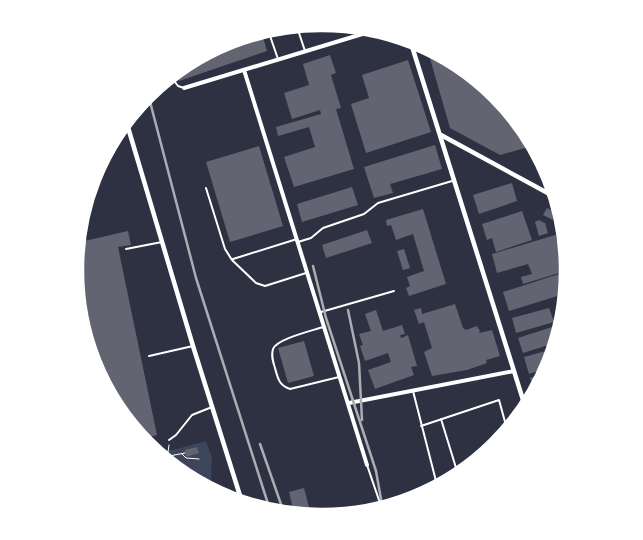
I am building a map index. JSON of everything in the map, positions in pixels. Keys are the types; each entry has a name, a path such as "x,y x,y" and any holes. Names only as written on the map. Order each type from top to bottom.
{"street":[{"path":"184,88 361,35"},
{"path":"413,49 523,398"},
{"path":"244,70 367,464"},
{"path":"129,129 240,494"},
{"path":"441,135 548,193"},
{"path":"349,403 514,371"}],"lane":[{"path":"299,32 305,51"},
{"path":"270,37 278,59"},
{"path":"175,82 178,86 184,88"},
{"path":"232,260 298,240 311,238 323,228 364,214 378,203 455,180"},
{"path":"206,188 225,249 232,260 256,283 265,286 308,272"},
{"path":"126,249 162,242"},
{"path":"320,312 394,291"},
{"path":"325,326 281,341 274,347 272,355 278,380 283,386 290,389 341,376"},
{"path":"149,356 193,346"},
{"path":"413,391 436,480"},
{"path":"422,426 499,400 505,422"},
{"path":"169,440 176,435 194,414 212,407"},
{"path":"441,419 456,468"},
{"path":"367,464 380,502"}],"path":[{"path":"172,456 185,453"},
{"path":"182,454 186,458 199,459"}],"shaded area":[{"path":"206,441 212,457 212,482 189,469 162,448 173,450"}],"building":[{"path":"263,38 267,51 179,81 179,79 202,63 230,49"},
{"path":"330,55 336,73 331,75 341,108 336,109 354,169 294,187 284,157 315,147 309,127 278,136 276,127 321,114 320,110 292,119 284,93 309,85 303,64"},
{"path":"430,57 454,71 479,90 511,125 526,148 500,155 450,128"},
{"path":"408,60 431,132 366,153 351,104 369,98 362,75"},
{"path":"435,145 442,169 390,184 393,193 374,198 364,167"},
{"path":"259,146 283,226 230,242 206,162"},
{"path":"512,183 517,201 479,214 473,195"},
{"path":"352,187 358,205 302,222 297,204"},
{"path":"547,208 553,211 554,217 553,220 543,215"},
{"path":"423,209 446,284 409,296 406,288 410,286 407,277 424,271 413,234 396,240 391,225 387,226 386,220"},
{"path":"522,211 532,240 496,252 492,238 487,240 482,224"},
{"path":"539,220 545,223 548,233 539,236 535,222"},
{"path":"367,230 372,243 326,258 322,245"},
{"path":"128,231 131,245 118,247 157,435 151,437 123,403 107,376 95,347 87,317 83,286 85,241"},
{"path":"557,234 560,273 523,284 521,277 532,274 528,264 497,273 492,254"},
{"path":"404,249 410,268 403,270 397,251"},
{"path":"559,274 559,296 509,311 503,292"},
{"path":"455,304 463,328 466,330 477,326 480,331 479,333 492,330 500,356 486,360 487,363 467,370 432,376 424,352 432,348 424,322 419,324 414,310 421,308 422,314"},
{"path":"549,308 554,322 516,333 512,318"},
{"path":"376,310 383,331 402,325 405,334 400,335 401,338 408,335 417,366 411,367 414,375 375,389 368,370 391,362 388,353 365,361 360,346 363,345 359,334 371,331 365,314"},
{"path":"553,326 549,345 523,353 518,338"},
{"path":"304,341 314,376 288,383 278,348"},
{"path":"546,351 538,371 529,374 524,357"},
{"path":"536,376 532,383 530,378"},
{"path":"197,447 199,453 186,457 185,450"},
{"path":"304,488 309,508 293,507 289,492"}],"railway":[{"path":"151,104 196,278 268,503"},
{"path":"313,266 326,318 376,471 381,501"},
{"path":"348,310 359,363 362,420"},
{"path":"260,444 281,505"}]}
